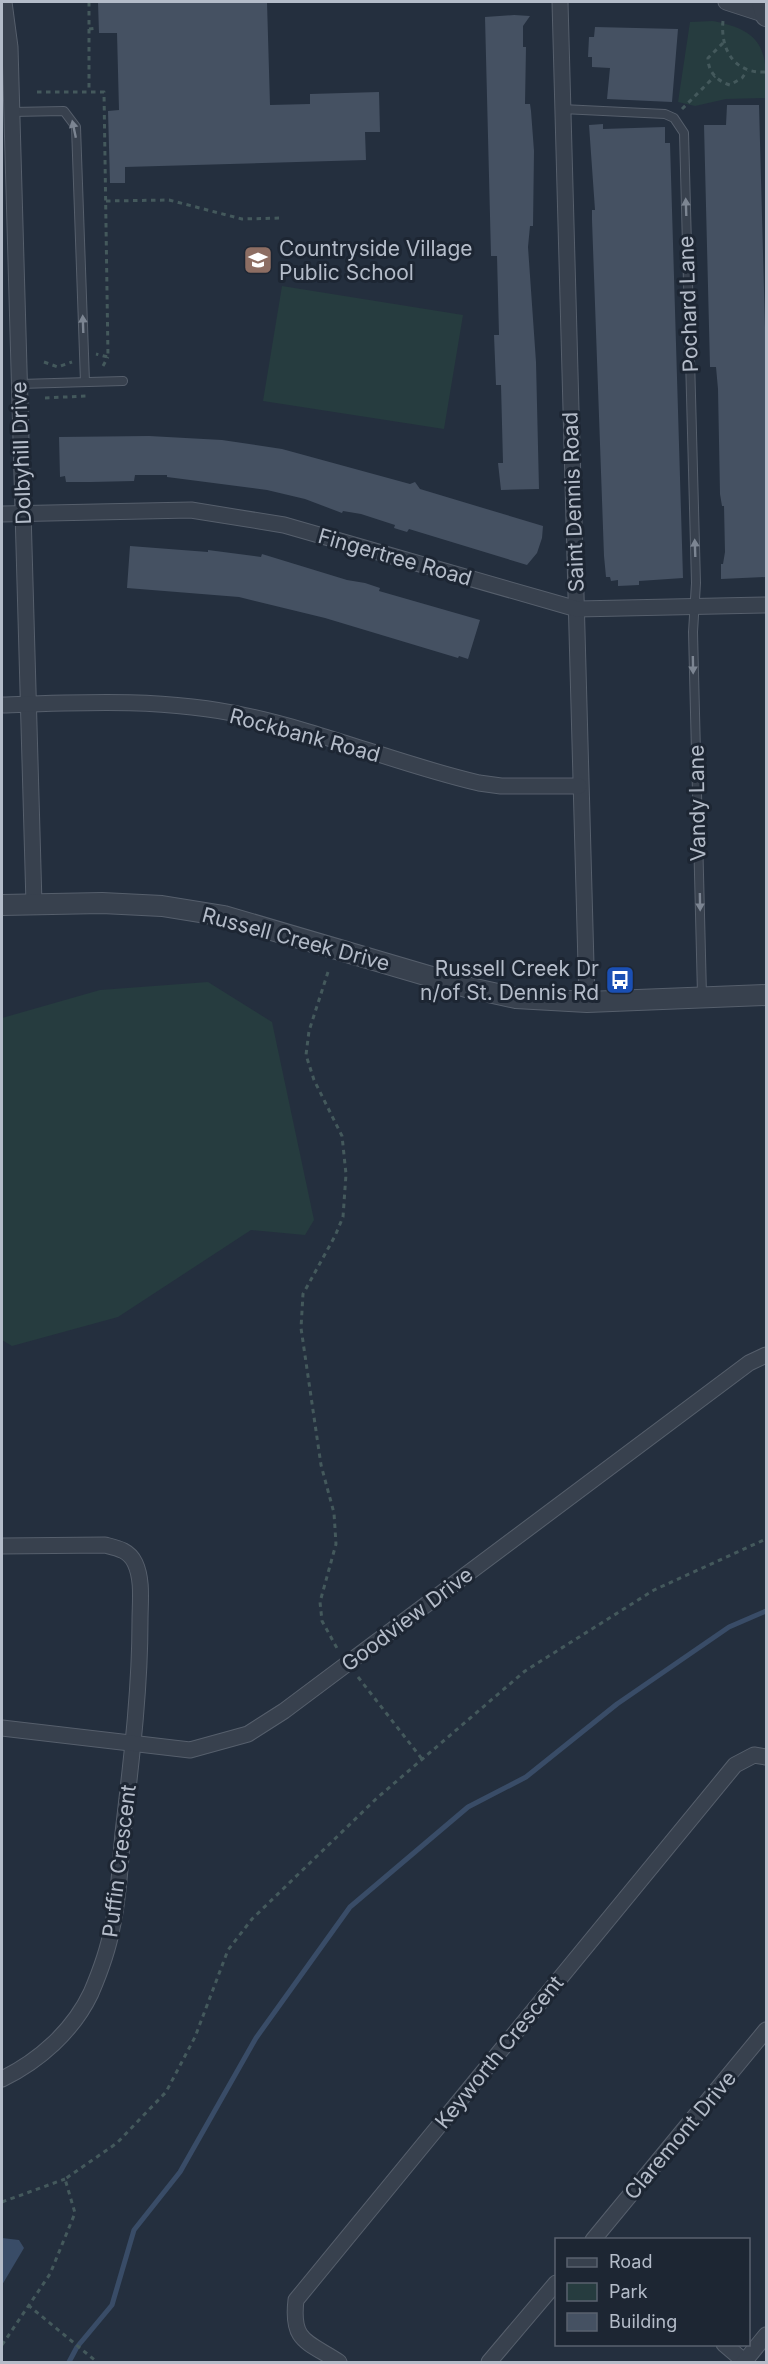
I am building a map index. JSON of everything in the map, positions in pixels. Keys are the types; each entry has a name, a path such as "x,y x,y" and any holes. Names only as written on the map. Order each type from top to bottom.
{"street":[{"name":"Dolbyhill Drive","path":"4,2 10,47 7,112 20,384 34,904"},
{"name":"Saint Dennis Road","path":"560,2 577,609 579,786 587,1002"},
{"path":"726,2 766,15"},
{"path":"762,2 766,15"},
{"name":"Fingertree Road","path":"2,514 191,510 284,525 577,609 766,605"},
{"name":"Rockbank Road","path":"2,705 153,704 188,707 246,716 479,783 501,786 579,786"},
{"name":"Russell Creek Drive","path":"2,905 162,906 224,916 466,987 516,998 587,1002 702,999 766,994"},
{"name":"Goodview Drive","path":"2,1728 190,1750 248,1734 284,1711 749,1363 766,1355"},
{"name":"Puffin Crescent","path":"2,1546 105,1545 127,1552 134,1562 140,1587 140,1671 133,1744 113,1926 104,1962 90,1995 71,2024 46,2052 2,2079"},
{"name":"Keyworth Crescent","path":"339,2362 300,2337 293,2322 296,2300 735,1765 754,1755 765,1755"},
{"name":"Claremont Drive","path":"597,2238 766,2030"},
{"path":"489,2362 555,2284"},
{"path":"726,2346 744,2362 766,2335"}],"lane":[{"path":"562,109 654,113 674,118"},
{"path":"7,112 64,111 76,128 85,382"},
{"name":"Pochard Lane","path":"674,118 684,133 695,607"},
{"path":"20,384 123,381"},
{"name":"Vandy Lane","path":"695,607 693,632 702,999"}],"path":[{"path":"89,2 89,92"},
{"path":"723,21 723,42 734,61 747,71 766,72"},
{"path":"89,29 97,28"},
{"path":"723,42 708,58 708,65 714,76 730,85 742,78 747,71"},
{"path":"674,118 714,76"},
{"path":"37,92 105,92 108,357 103,366"},
{"path":"106,201 169,201 242,219 282,218"},
{"path":"95,354 108,357"},
{"path":"44,362 58,367 74,360"},
{"path":"45,398 91,396"},
{"path":"328,972 309,1031 306,1055 314,1080 342,1136 346,1174 343,1217 303,1294 301,1328 321,1466 335,1523 336,1544 320,1602 322,1622 347,1663 422,1759"},
{"path":"2,2202 65,2179 117,2143 166,2092 195,2037 228,1950 252,1919 377,1798 525,1671 654,1590 766,1539"},
{"path":"2,2345 50,2274 75,2213 65,2179"},
{"path":"28,2305 97,2362"}],"green space":[{"path":"713,21 744,31 760,46 766,68 766,98 726,99 695,106 678,102 690,22"},
{"path":"282,286 463,315 444,429 263,401"},
{"path":"208,982 272,1022 314,1220 305,1235 251,1230 118,1317 12,1346 2,1340 2,1018 100,990"}],"water":[{"path":"2,2238 19,2240 24,2248 2,2285"}],"building":[{"path":"98,2 267,2 270,105 310,104 310,94 379,92 380,132 365,132 366,160 125,167 125,183 110,183 108,111 119,110 117,33 99,33"},
{"path":"530,16 523,26 523,47 526,47 525,104 530,104 534,151 533,226 530,226 528,247 536,362 539,489 501,490 498,463 503,463 501,385 496,385 494,335 499,335 497,256 491,256 485,17"},
{"path":"595,27 678,29 672,102 607,99 610,68 592,67 592,57 588,57 589,37 594,37"},
{"path":"727,105 759,105 766,364 766,577 721,579 721,564 723,564 725,552 724,506 722,506 720,494 716,367 710,367 704,125 726,125"},
{"path":"603,124 603,129 665,127 665,143 670,143 683,578 639,581 639,585 618,586 618,580 611,581 610,577 606,577 604,556 592,220 592,210 595,210 589,125"},
{"path":"149,436 222,440 282,449 410,484 415,482 420,489 543,526 542,538 537,553 527,565 409,529 407,532 394,528 395,525 361,514 343,511 342,513 305,499 267,490 167,477 167,475 135,475 134,481 91,482 66,482 65,476 60,477 59,437"},
{"path":"130,546 208,552 208,550 261,557 262,554 347,580 365,583 380,588 379,591 480,620 468,659 459,656 458,658 325,618 239,597 127,588"}],"waterway":[{"path":"69,2362 77,2347 112,2305 134,2230 180,2172 256,2038 350,1907 468,1807 526,1777 617,1704 729,1627 766,1611"}],"place":[{"name":"Countryside Village Public School","path":"258,260"},
{"name":"Russell Creek Dr n/of St. Dennis Rd","path":"620,980"}]}
